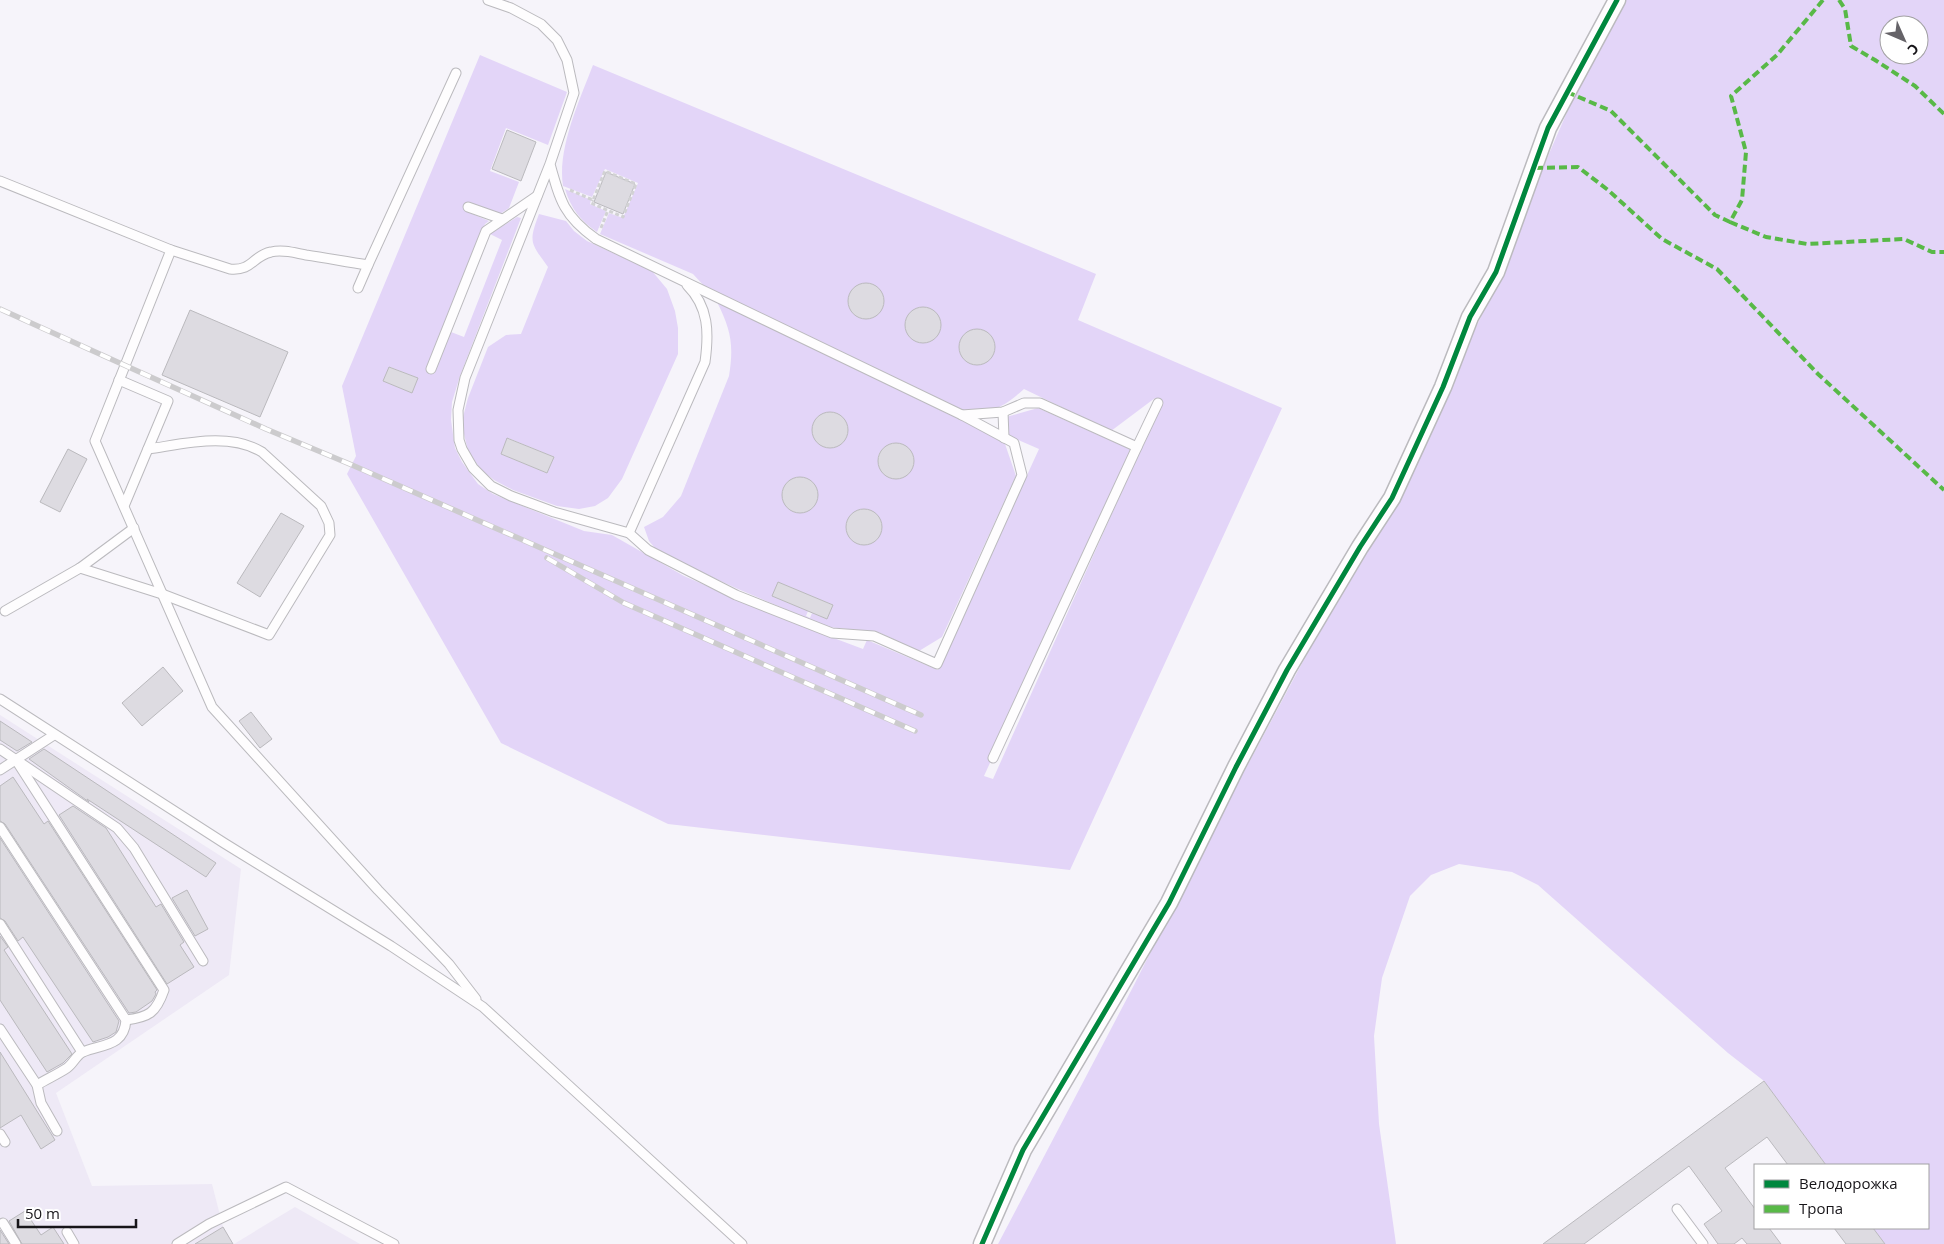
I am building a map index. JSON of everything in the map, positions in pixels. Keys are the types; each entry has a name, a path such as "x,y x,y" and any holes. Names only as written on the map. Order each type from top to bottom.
{"street":[{"path":"982,1244 1023,1150 1169,903 1236,767 1287,670 1360,547 1392,498 1443,386 1470,317 1496,272 1548,128 1617,0"}],"lane":[{"path":"488,0 511,8 541,24 557,40 567,60 574,93 550,164 465,378 458,410 459,440 473,468 491,486 511,496 554,512 629,533 648,550 736,596 832,633 874,636 937,664 1022,475 1014,443 962,415 596,239 572,218 558,196 550,164"},
{"path":"358,288 456,73"},
{"path":"0,181 171,250 230,269 248,268 256,259 265,254 281,251 368,265"},
{"path":"431,370 486,230 537,196"},
{"path":"468,207 502,219"},
{"path":"171,250 95,441 212,707 378,890 448,964 483,1007 742,1244"},
{"path":"629,533 705,362 708,339 706,317 696,295 681,280"},
{"path":"120,380 168,401 124,506"},
{"path":"962,415 1003,412 1024,403 1040,402 1137,447"},
{"path":"993,758 1158,403"},
{"path":"1003,412 1004,438"},
{"path":"80,568 162,594 269,635 330,535 329,523 321,506 262,452 254,447 223,441 148,449"},
{"path":"5,611 80,568 134,528"},
{"path":"0,699 224,844 391,946 483,1007"},
{"path":"0,770 54,735"},
{"path":"0,749 109,822 124,836 134,848 203,961"},
{"path":"16,760 164,990 159,1004 151,1013 140,1018 126,1020"},
{"path":"0,827 126,1020 122,1035 113,1042 103,1047 82,1052 69,1067 37,1085"},
{"path":"0,924 82,1052"},
{"path":"0,1029 37,1085 41,1103 57,1131"},
{"path":"177,1244 209,1224 286,1187 394,1244"},
{"path":"1677,1209 1703,1244"},
{"path":"3,1223 16,1244"},
{"path":"67,1232 74,1244"}],"path":[{"path":"605,171 636,184 623,217 591,204 593,200 605,171"},
{"path":"555,184 593,200"},
{"path":"596,239 608,210"}],"shaded area":[{"path":"1624,0 1944,0 1944,1244 1885,1244 1874,1229 1929,1229 1929,1164 1825,1164 1764,1081 1728,1053 1538,885 1512,872 1459,864 1431,875 1410,896 1382,978 1374,1036 1379,1124 1396,1244 998,1244 1133,987 1198,858 1308,652 1401,496 1469,342 1506,264 1545,163 1571,103"},
{"path":"480,55 567,92 548,145 506,128 490,171 519,182 509,208 500,214 468,202 465,211 489,221 485,224 426,371 434,374 451,332 464,337 502,240 490,234 517,217 521,218 460,376 452,402 451,420 455,448 462,462 478,484 493,494 584,531 612,535 684,576 783,619 863,649 867,640 938,670 1039,449 1007,435 1006,417 1038,408 1132,450 984,776 993,779 1162,402 1155,398 1111,431 1024,389 1002,406 982,411 962,411 705,287 693,274 600,234 609,213 623,218 638,183 605,169 592,197 563,186 563,156 566,140 593,65 1096,274 1078,320 1282,408 1070,870 668,824 501,743 347,474 356,456 342,386","holes":["866,284 878,290 883,303 877,315 867,319 854,314 848,300 854,288","923,307 929,308 937,314 940,328 935,338 925,342 917,341 911,337 907,331 906,323 908,316 913,310","974,330 986,332 993,341 994,349 991,357 986,362 978,364 971,363 964,358 959,348 963,336","390,367 418,378 412,393 383,381"]},
{"path":"565,189 591,200 590,204 606,211 597,232 577,214 570,203"},
{"path":"539,214 566,221 574,231 587,241 652,271 667,289 675,311 678,328 678,354 622,479 608,498 595,506 579,509 557,506 513,490 494,480 481,470 468,451 464,434 463,417 468,398 488,347 506,335 521,334 548,267 533,242 533,231","holes":["508,438 554,457 547,473 501,454"]},
{"path":"717,302 1004,441 1016,476 942,637 919,651 878,632 828,627 673,559 655,548 649,541 644,527 663,517 681,496 729,376 731,346 722,312","holes":["831,412 842,417 847,427 847,435 843,442 829,447 821,445 815,439 813,428 818,417","893,443 902,445 910,451 913,464 904,477 896,479 889,477 882,471 878,456 883,449","797,477 809,480 817,490 815,503 807,510 799,512 792,510 786,505 783,497 783,490 787,482","861,509 873,512 881,522 881,528 877,537 865,544 854,541 850,537 847,528 851,515","778,582 833,605 827,619 812,613 810,618 806,616 808,611 772,596"]},
{"path":"0,715 241,869 229,975 56,1093 92,1186 212,1184 223,1227 233,1244 0,1244"},
{"path":"295,1207 360,1244 234,1244"}],"building":[{"path":"507,130 536,142 521,181 492,169"},
{"path":"606,172 635,184 623,214 594,202"},
{"path":"866,283 878,289 884,301 878,313 866,319 854,313 848,301 854,289"},
{"path":"923,307 935,313 941,325 935,337 923,343 911,337 905,325 911,313"},
{"path":"190,310 288,352 260,417 162,375"},
{"path":"977,329 989,335 995,347 989,359 977,365 965,359 959,347 965,335"},
{"path":"389,367 418,378 412,393 383,381"},
{"path":"830,412 842,418 848,430 842,442 830,448 818,442 812,430 818,418"},
{"path":"507,438 554,457 547,473 501,454"},
{"path":"896,443 908,449 914,461 908,473 896,479 884,473 878,461 884,449"},
{"path":"68,449 87,459 60,512 40,502"},
{"path":"800,477 812,483 818,495 812,507 800,513 788,507 782,495 788,483"},
{"path":"864,509 876,515 882,527 876,539 864,545 852,539 846,527 852,515"},
{"path":"281,513 304,526 260,597 237,583"},
{"path":"778,582 833,605 827,619 772,596"},
{"path":"163,667 183,691 142,726 122,703"},
{"path":"251,712 272,739 260,748 239,721"},
{"path":"0,721 32,742 17,751 0,740"},
{"path":"44,749 216,863 206,877 87,799 89,802 29,759"},
{"path":"13,777 44,824 48,821 157,990 152,1001 136,1012 129,1013 5,824 0,821 0,786"},
{"path":"73,806 106,828 156,907 161,904 184,942 180,945 194,967 167,984 59,815"},
{"path":"0,838 119,1021 116,1032 108,1037 93,1042 23,937 18,941 5,921 0,918"},
{"path":"187,890 208,929 195,936 172,898"},
{"path":"0,936 8,947 4,950 72,1054 63,1063 47,1072 0,1000"},
{"path":"0,1052 55,1140 41,1149 21,1115 0,1128"},
{"path":"1764,1081 1825,1164 1787,1164 1767,1137 1725,1168 1754,1208 1754,1229 1770,1229 1781,1244 1747,1244 1742,1238 1734,1244 1718,1244 1704,1224 1722,1211 1689,1166 1584,1244 1543,1244"},
{"path":"25,1211 41,1235 53,1227 64,1244 22,1244 9,1221"},
{"path":"223,1227 233,1244 195,1244"},
{"path":"1835,1229 1874,1229 1885,1244 1846,1244"},
{"path":"0,1230 9,1244 0,1244"}],"railway":[{"path":"0,309 266,429 921,715"},
{"path":"547,558 624,603 915,731"}],"marked path":[{"path":"1567,92 1611,111 1715,215 1730,222 1742,200 1746,152 1731,96 1777,55 1823,0"},
{"path":"1839,0 1845,9 1851,46 1915,86 1944,114"},
{"path":"1535,168 1578,167 1608,190 1662,239 1717,269 1818,374 1944,490"},
{"path":"1730,222 1766,237 1807,244 1904,239 1932,252 1944,252"}],"cycle path":[{"path":"982,1244 1023,1150 1169,903 1236,767 1287,670 1360,547 1392,498 1443,387 1470,317 1496,272 1548,128 1617,0"}]}
